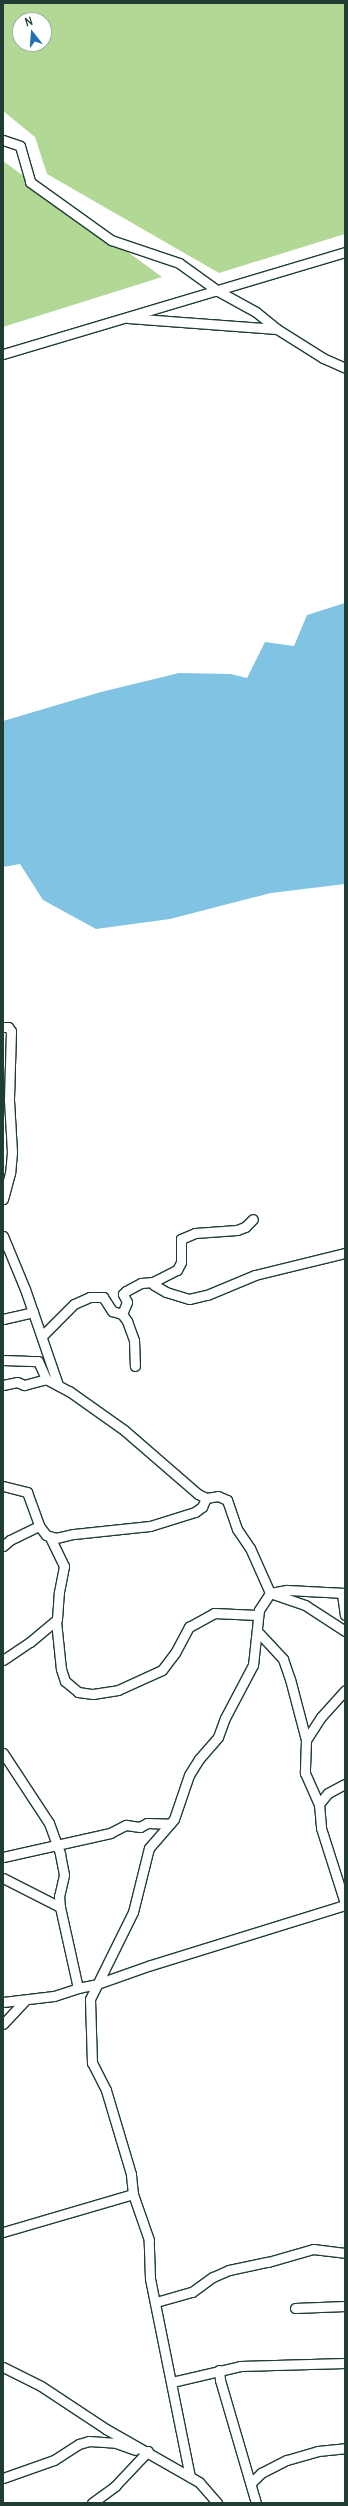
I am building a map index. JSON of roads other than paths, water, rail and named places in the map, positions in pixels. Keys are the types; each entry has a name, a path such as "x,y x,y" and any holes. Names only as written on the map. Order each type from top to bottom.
{"street":[{"path":"3,140 20,146 30,182 53,201 72,210 111,240 179,263 218,290 256,312 277,329 294,338 323,358 345,368"},
{"path":"3,354 345,252"},
{"path":"122,318 277,329"},
{"path":"3,1027 8,1027 11,1031 9,1100 12,1152 10,1173 3,1198"},
{"path":"135,1366 134,1340 122,1314 127,1302 124,1292 141,1283 153,1282 177,1270 181,1262 181,1239 196,1233 237,1230 246,1227 253,1219"},
{"path":"3,1236 42,1336 58,1385"},
{"path":"153,1282 154,1285 166,1292 188,1299 207,1295 255,1275 345,1253"},
{"path":"42,1336 74,1304 90,1297 103,1297 112,1311 122,1314"},
{"path":"3,1319 33,1312"},
{"path":"3,1360 38,1361 46,1379 58,1385 136,1440 198,1494 206,1498 218,1496 227,1500 237,1529 250,1548 270,1593 305,1605 345,1631"},
{"path":"3,1385 17,1382 24,1385 46,1379"},
{"path":"3,1486 27,1492 39,1526 43,1532 50,1537 64,1566 56,1621 61,1669 65,1682 78,1692 93,1694 118,1690 162,1670 176,1653 184,1632 214,1613 257,1615"},
{"path":"50,1537 150,1526 195,1512 202,1507 206,1498"},
{"path":"3,1546 10,1540 39,1526"},
{"path":"190,2477 172,2382 162,2344 156,2302 148,2269 149,2240 133,2194 131,2174 106,2090 92,2063 92,2038 89,2003 133,1912 149,1848 170,1824 179,1808 189,1775 199,1759 218,1737 225,1718 253,1665 258,1632 257,1615 270,1593 287,1590 343,1594 345,1615"},
{"path":"3,1660 26,1646 56,1621"},
{"path":"3,2002 54,1996 78,1988 97,1984 151,1965 345,1904 321,1828 319,1804 305,1773 306,1740 283,1659 258,1632"},
{"path":"306,1740 321,1718 345,1690"},
{"path":"3,1753 49,1823 56,1844 64,1875 59,1896 60,1907 78,1988"},
{"path":"319,1804 328,1792 345,1784"},
{"path":"3,1857 27,1853 37,1848 110,1833 126,1825 140,1827 147,1823 170,1824"},
{"path":"3,1878 60,1907"},
{"path":"3,2024 25,2000"},
{"path":"3,2232 133,2194"},
{"path":"156,2302 192,2292 213,2277 229,2270 268,2262 313,2249 345,2253"},
{"path":"295,2308 345,2306"},
{"path":"172,2382 240,2366 345,2363"},
{"path":"3,2367 41,2386 106,2429 190,2477 207,2488 217,2503"},
{"path":"219,2370 220,2380 252,2482 256,2503"},
{"path":"3,2478 44,2464 89,2440 116,2443 146,2453"},
{"path":"252,2482 261,2473 288,2460 318,2451 345,2448"},
{"path":"92,2503 115,2486 146,2453"}],"water":[{"path":"345,603 345,884 271,893 170,919 96,929 43,900 20,864 3,867 3,721 101,692 179,673 231,674 247,678 265,642 294,646 307,615"}]}
